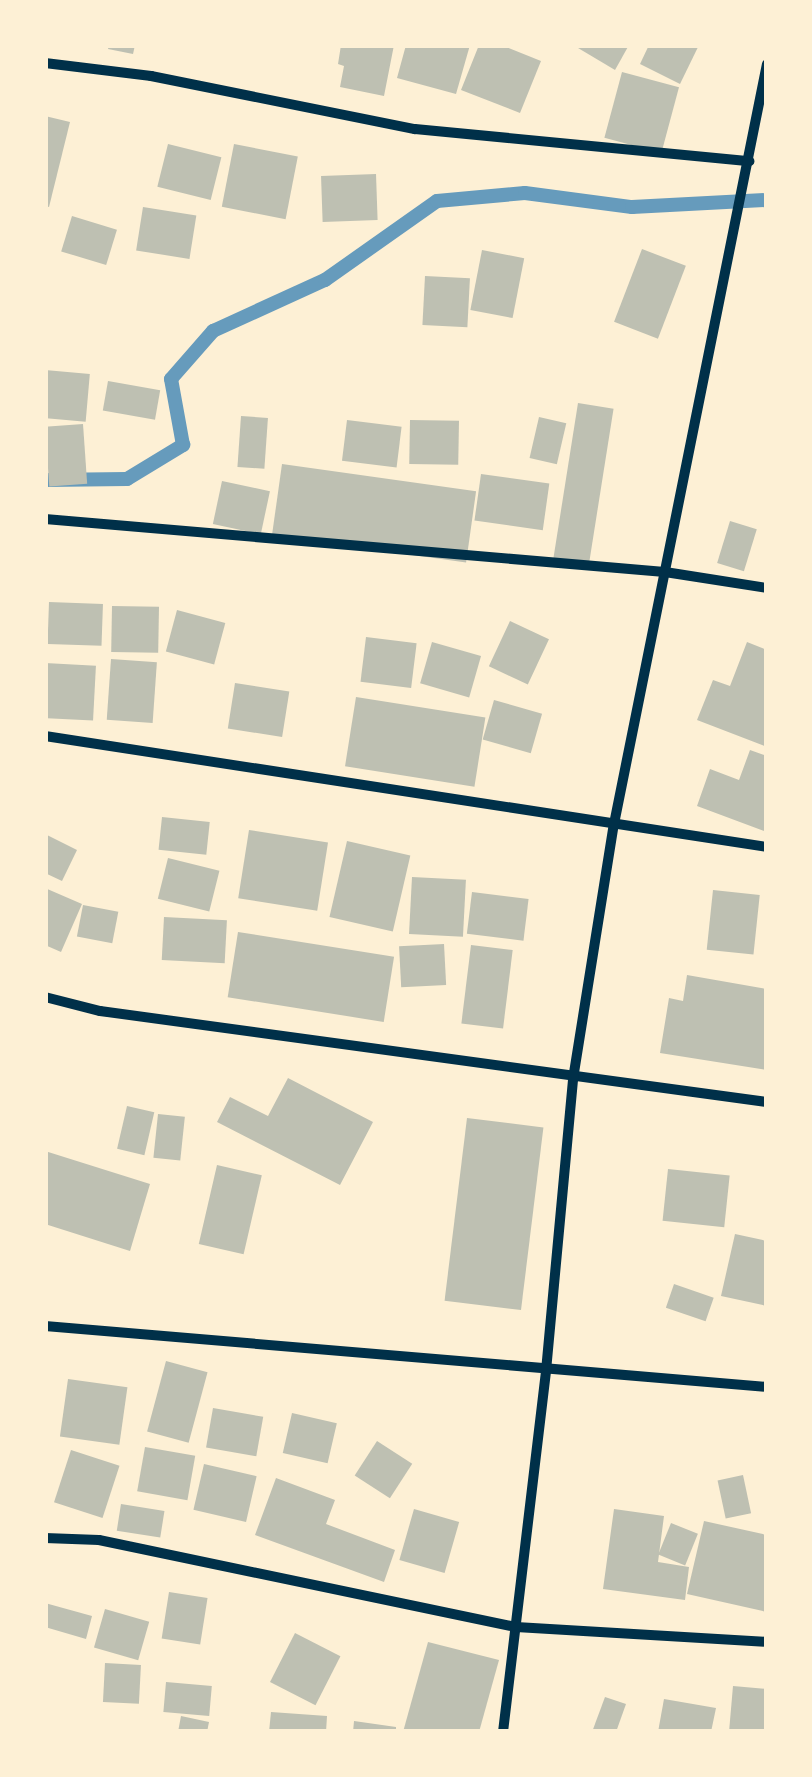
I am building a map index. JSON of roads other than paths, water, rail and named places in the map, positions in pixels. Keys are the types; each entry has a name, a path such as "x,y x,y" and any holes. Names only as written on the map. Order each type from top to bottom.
{"street":[{"path":"45,62 152,76 416,129 750,161"},
{"path":"503,1732 546,1371 572,1078 614,824 767,64"},
{"path":"45,520 665,572 767,588"},
{"path":"45,736 767,847"},
{"path":"45,997 100,1012 233,1026 572,1078 767,1102"},
{"path":"45,1326 767,1387"},
{"path":"45,1538 99,1540 516,1626 767,1642"}],"waterway":[{"path":"45,480 127,479 183,445 171,379 213,331 325,280 437,201 525,193 632,207 767,200"}]}
